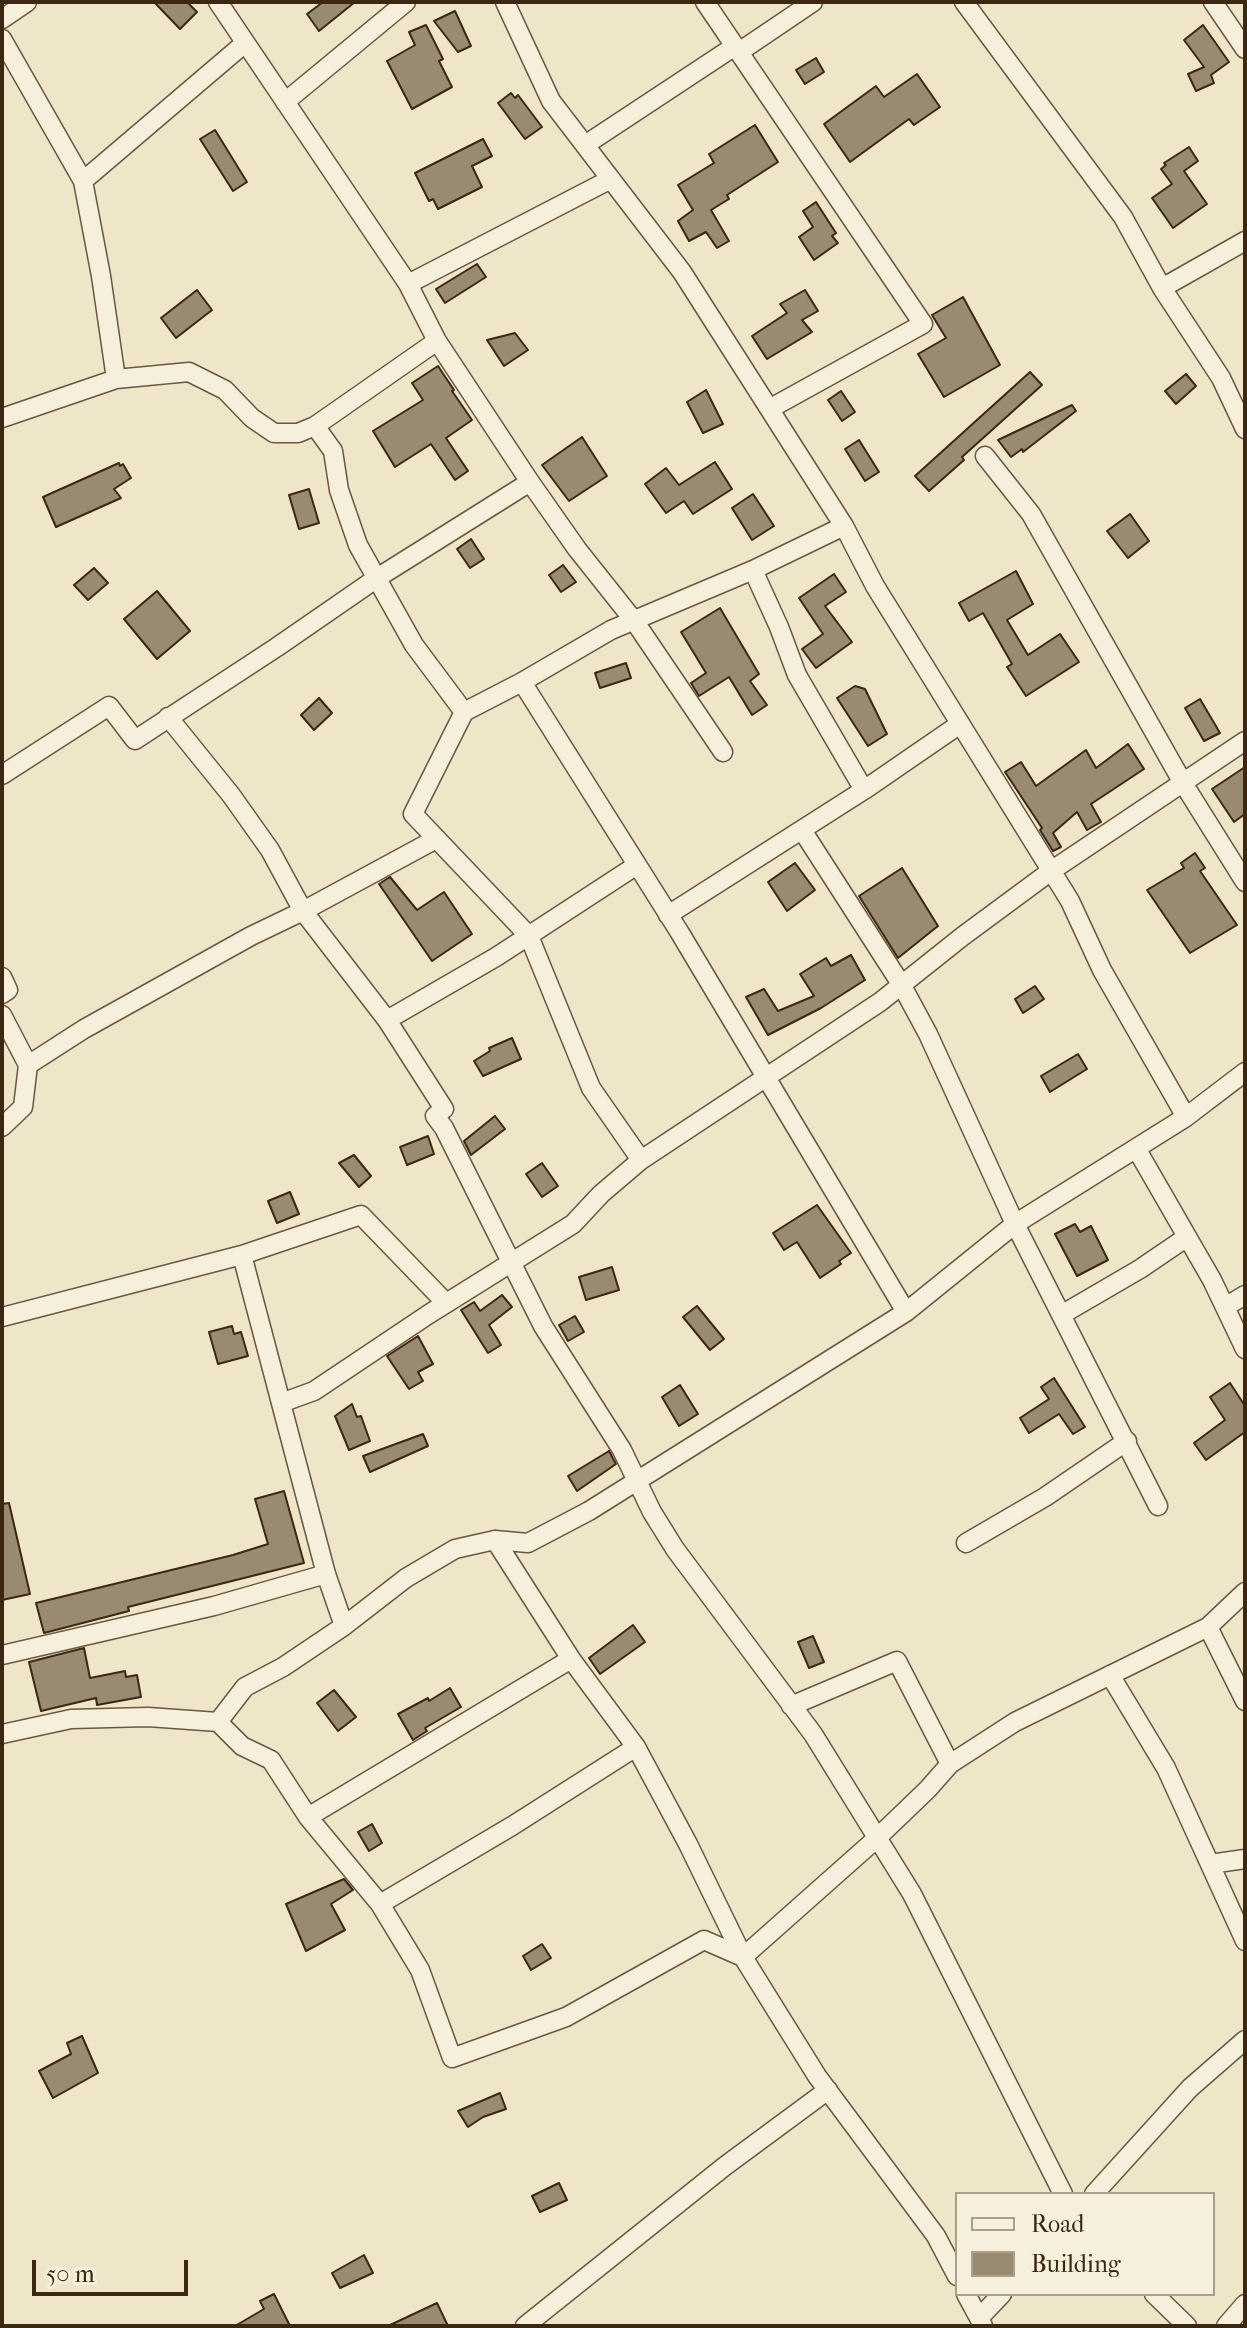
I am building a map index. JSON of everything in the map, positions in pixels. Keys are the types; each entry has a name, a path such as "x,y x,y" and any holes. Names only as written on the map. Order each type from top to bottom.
{"street":[{"path":"2,19 27,2"},
{"path":"218,2 408,284 437,341 530,482 577,549 635,622 723,752"},
{"path":"285,102 406,2"},
{"path":"505,2 551,101 682,272 844,526 875,586 1070,901 1102,970 1186,1117"},
{"path":"705,2 923,324 771,408"},
{"path":"585,145 813,2"},
{"path":"964,2 1123,217 1162,288 1221,378 1245,429"},
{"path":"1213,2 1245,49"},
{"path":"2,39 83,181 116,379"},
{"path":"83,181 245,43"},
{"path":"408,284 611,179"},
{"path":"1162,288 1245,241"},
{"path":"2,418 116,379 189,372 225,390 252,418 274,433 298,433 315,426 437,341"},
{"path":"315,426 333,451 346,514 358,545 414,645 464,712"},
{"path":"985,456 1031,514 1183,783 1245,882"},
{"path":"2,775 109,706 135,740 377,578 530,482"},
{"path":"641,1160 591,1088 529,936 413,814 464,712 611,630 753,570 844,526"},
{"path":"753,570 797,675 864,790"},
{"path":"522,682 767,1077 906,1312"},
{"path":"168,717 231,795 270,850 303,911 387,1020 444,1109 435,1116 444,1128 543,1326 580,1381 675,1549 813,1734 912,1894 1062,2192"},
{"path":"668,915 864,790 960,724"},
{"path":"281,1403 314,1391 446,1303 573,1224 601,1194 641,1160 880,1002 1051,871 1245,741"},
{"path":"802,830 901,984 928,1034 1015,1224 1158,1506"},
{"path":"28,1065 98,1021 251,936 436,839"},
{"path":"387,1020 529,936 637,865"},
{"path":"2,977 8,990 2,994"},
{"path":"2,1015 28,1065 23,1107 2,1127"},
{"path":"218,1722 245,1687 283,1667 344,1626 406,1578 455,1549 495,1540 528,1543 589,1511 906,1312 1015,1224 1186,1117 1245,1072"},
{"path":"1136,1148 1225,1307 1245,1349"},
{"path":"2,1317 242,1255 361,1215 446,1303"},
{"path":"1061,1315 1140,1269 1187,1237"},
{"path":"242,1255 326,1574 344,1626"},
{"path":"1225,1307 1245,1295"},
{"path":"966,1543 1045,1497 1127,1441"},
{"path":"495,1540 571,1659 636,1747 743,1957 828,2090 936,2236 955,2272"},
{"path":"2,1655 214,1606 326,1574"},
{"path":"743,1957 876,1839 950,1764 1015,1722 1208,1627 1245,1592"},
{"path":"1208,1627 1245,1701"},
{"path":"308,1817 571,1659"},
{"path":"791,1706 897,1661 950,1764"},
{"path":"1110,1675 1166,1768 1245,1941"},
{"path":"2,1734 71,1719 148,1717 218,1722 242,1746 271,1760 308,1817 380,1904 420,1970 452,2058 566,2017 704,1940 743,1957"},
{"path":"380,1904 512,1826 636,1747"},
{"path":"1210,1864 1245,1859"},
{"path":"1096,2192 1190,2088 1245,2040"},
{"path":"525,2326 703,2182 828,2090"},
{"path":"967,2296 981,2322 1000,2296"},
{"path":"1156,2296 1187,2326"},
{"path":"1226,2326 1245,2304"}],"building":[{"path":"154,2 187,2 197,12 180,29"},
{"path":"323,2 355,2 319,31 307,14"},
{"path":"455,11 471,46 458,52 434,21"},
{"path":"426,25 443,59 439,61 452,87 412,109 387,61 415,45 409,32"},
{"path":"1203,25 1229,62 1211,75 1214,83 1196,91 1188,74 1204,67 1184,40"},
{"path":"816,58 824,72 805,84 796,70"},
{"path":"917,74 940,107 914,125 909,119 850,162 824,124 876,86 884,97"},
{"path":"511,93 515,98 518,95 542,127 525,139 498,103"},
{"path":"755,125 778,162 727,195 729,199 711,210 729,241 717,248 706,232 689,241 678,221 693,210 678,185 714,163 709,154"},
{"path":"215,130 247,182 233,191 200,139"},
{"path":"483,139 492,156 472,166 482,187 438,209 433,199 429,201 415,173"},
{"path":"1189,147 1198,161 1184,171 1207,204 1173,228 1152,198 1172,184 1161,169 1166,165 1164,163"},
{"path":"816,202 836,233 832,236 838,243 814,260 799,237 813,227 803,211"},
{"path":"477,264 486,277 445,303 436,289"},
{"path":"197,290 212,310 176,338 161,318"},
{"path":"805,290 818,311 802,320 812,332 767,359 752,336 787,313 780,304"},
{"path":"963,297 1000,365 944,397 918,354 946,338 932,315"},
{"path":"515,333 528,350 504,366 487,340"},
{"path":"438,366 472,420 446,438 468,471 455,480 431,444 395,467 373,431 423,400 412,383"},
{"path":"1030,372 1042,385 929,491 915,476"},
{"path":"1186,374 1196,386 1176,404 1165,391"},
{"path":"706,390 723,424 703,433 687,402"},
{"path":"841,391 855,412 842,421 828,400"},
{"path":"1072,405 1076,411 1023,452 1022,449 1011,457 998,440"},
{"path":"582,437 607,476 569,501 542,465"},
{"path":"859,440 879,472 865,481 845,449"},
{"path":"715,462 732,489 693,514 684,501 666,513 645,484 666,468 679,485"},
{"path":"119,463 120,466 123,464 131,478 114,489 121,498 56,527 43,497"},
{"path":"309,489 319,523 299,529 289,495"},
{"path":"753,494 774,526 752,540 732,508"},
{"path":"1130,514 1149,541 1128,558 1107,531"},
{"path":"471,539 484,559 470,568 457,549"},
{"path":"563,565 576,582 561,592 549,575"},
{"path":"94,568 108,583 88,600 74,585"},
{"path":"1016,571 1033,604 1007,620 1028,655 1060,634 1079,662 1026,696 1007,667 1012,664 983,613 969,621 959,603"},
{"path":"834,574 846,592 825,606 852,642 816,668 802,649 823,634 799,598"},
{"path":"157,591 190,631 157,659 124,619"},
{"path":"720,608 759,674 750,681 767,705 752,715 729,677 699,696 691,683 706,673 681,632"},
{"path":"626,663 631,678 600,688 595,673"},
{"path":"855,686 865,689 887,734 868,746 837,698"},
{"path":"319,698 332,713 314,730 301,715"},
{"path":"1200,699 1220,733 1204,741 1185,708"},
{"path":"1128,744 1144,769 1091,804 1101,822 1087,830 1077,812 1053,833 1061,847 1053,851 1040,830 1042,828 1005,772 1021,762 1036,786 1086,750 1096,768"},
{"path":"1245,767 1245,814 1234,822 1212,789"},
{"path":"1195,853 1205,868 1200,871 1237,925 1190,953 1147,890 1184,868 1181,863"},
{"path":"795,863 815,890 787,911 768,882"},
{"path":"902,868 938,926 898,958 859,896"},
{"path":"390,877 417,910 444,892 472,934 432,961 379,884"},
{"path":"851,955 865,980 821,1008 768,1035 746,997 764,989 778,1011 814,996 800,974 826,958 831,966"},
{"path":"1035,986 1044,999 1023,1013 1015,999"},
{"path":"512,1038 521,1059 483,1076 474,1061 490,1051 489,1048"},
{"path":"1078,1054 1087,1069 1050,1092 1041,1076"},
{"path":"495,1116 505,1129 471,1155 464,1141"},
{"path":"428,1136 434,1154 407,1165 400,1147"},
{"path":"354,1155 371,1176 359,1187 339,1163"},
{"path":"542,1163 558,1186 542,1197 526,1174"},
{"path":"290,1192 299,1214 277,1223 268,1201"},
{"path":"817,1205 851,1253 820,1278 797,1242 784,1250 773,1233"},
{"path":"1075,1224 1080,1232 1091,1226 1108,1260 1077,1276 1055,1234"},
{"path":"612,1267 619,1290 586,1300 579,1277"},
{"path":"502,1295 512,1307 489,1325 501,1345 488,1353 461,1310 474,1302 480,1311"},
{"path":"697,1306 724,1339 710,1350 683,1317"},
{"path":"575,1316 584,1332 568,1341 559,1325"},
{"path":"232,1326 234,1334 241,1332 248,1356 218,1364 209,1332"},
{"path":"418,1336 433,1364 418,1372 423,1381 409,1389 387,1356"},
{"path":"1054,1378 1085,1427 1073,1434 1059,1414 1029,1433 1020,1418 1049,1399 1041,1387"},
{"path":"1230,1383 1245,1406 1245,1432 1206,1460 1194,1443 1225,1420 1210,1397"},
{"path":"680,1385 698,1414 679,1426 662,1397"},
{"path":"352,1404 357,1417 361,1416 370,1441 349,1450 335,1416"},
{"path":"423,1434 428,1446 370,1472 363,1456"},
{"path":"609,1451 616,1464 577,1491 568,1476"},
{"path":"284,1491 304,1563 128,1607 129,1611 44,1633 36,1603 268,1544 255,1499"},
{"path":"9,1503 30,1594 2,1600 2,1504"},
{"path":"633,1625 645,1642 600,1674 589,1658"},
{"path":"813,1636 824,1662 809,1668 798,1642"},
{"path":"84,1648 90,1678 125,1671 126,1677 137,1675 141,1697 97,1705 96,1698 41,1711 29,1662"},
{"path":"450,1688 461,1707 425,1728 427,1731 413,1740 398,1714"},
{"path":"334,1690 356,1717 338,1731 317,1703"},
{"path":"372,1824 382,1843 369,1851 358,1832"},
{"path":"344,1879 353,1890 331,1904 345,1930 306,1951 286,1904"},
{"path":"542,1944 551,1958 531,1970 523,1956"},
{"path":"82,2036 98,2073 53,2098 39,2071 71,2054 67,2043"},
{"path":"500,2093 506,2109 483,2117 468,2127 458,2111"},
{"path":"559,2183 567,2200 540,2212 532,2196"},
{"path":"364,2255 373,2273 340,2288 332,2273"},
{"path":"274,2294 290,2326 235,2326 264,2309 260,2301"},
{"path":"437,2303 448,2326 388,2326"}]}
